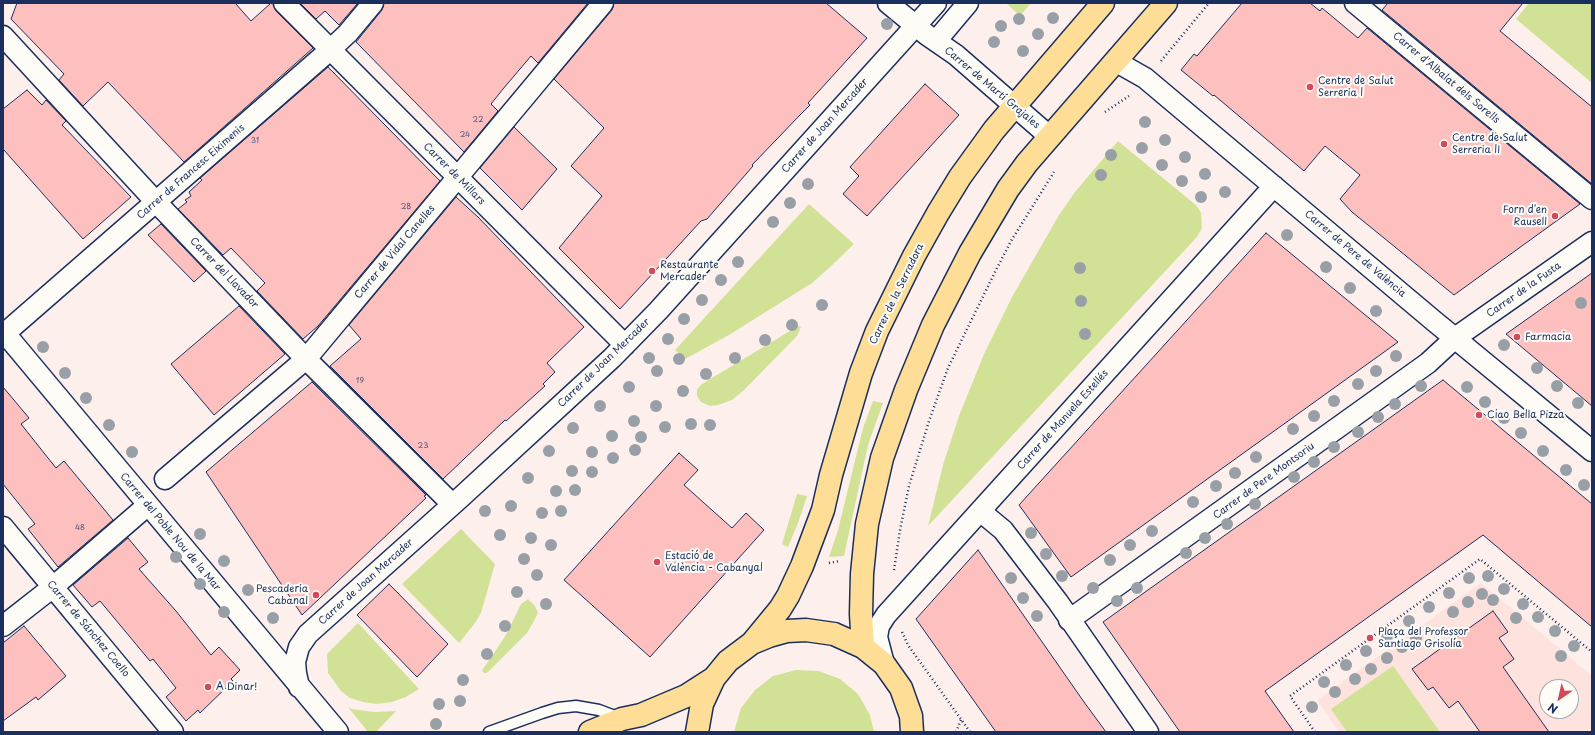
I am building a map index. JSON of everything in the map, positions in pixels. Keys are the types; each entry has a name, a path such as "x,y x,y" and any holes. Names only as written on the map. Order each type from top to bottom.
{"main road":[{"name":"Carrer de la Serradora","path":"752,643 780,609 788,596 802,566 823,510 831,475 861,373 877,331 895,293 938,213 960,177 994,130 1103,3"},
{"path":"864,647 861,614 862,574 867,524 882,458 906,390 933,325 970,253 1008,189 1049,136 1166,3"},
{"path":"697,732 702,704 714,678 728,661 752,643 769,636 787,631 806,630 834,634 864,647 884,664 900,688 911,716 912,732"},
{"path":"590,732 622,719 641,715 686,696 714,678"}],"street":[{"name":"Carrer de Millars","path":"284,3 625,345"},
{"name":"Carrer de Francesc Eiximenis","path":"4,333 330,50 348,33 373,3"},
{"name":"Carrer de Vidal Canelles","path":"165,479 306,359 457,176 603,3"},
{"name":"Carrer de Martí Grajales","path":"888,3 916,26 956,55 1049,136"},
{"path":"916,26 936,3"},
{"name":"Carrer de Martí Grajales","path":"936,41 968,3"},
{"name":"Carrer d'Albalat dels Sorells","path":"1355,3 1592,199"},
{"name":"Carrer de Joan Mercader","path":"299,687 295,662 299,647 308,634 625,345 658,311 916,26"},
{"name":"Carrer del Llavador","path":"3,36 156,202 306,359 452,504"},
{"name":"Carrer de Pere de València","path":"1115,61 1145,78 1592,451"},
{"name":"Carrer de Manuela Estellés","path":"884,664 877,637 879,626 894,606 1274,186"},
{"name":"Carrer de la Fusta","path":"1455,338 1592,242"},
{"name":"Carrer del Poble Nou de la Mar","path":"4,333 338,732"},
{"name":"Carrer de Pere Montsoriu","path":"1069,620 1428,363 1455,338"},
{"path":"3,626 53,587 148,505"},
{"path":"980,511 1003,530 1058,602 1069,620 1148,732"},
{"name":"Carrer de Sánchez Coello","path":"3,527 173,732"}],"lane":[{"path":"489,732 542,712 576,706 599,710 622,719"}],"path":[{"path":"1102,115 1129,95 1159,63 1209,3"},
{"path":"970,732 908,645 898,623 892,590 896,554 909,486 941,388 961,340 994,274 1015,235 1056,168"},
{"path":"1315,732 1290,696 1480,559 1592,652"},
{"path":"956,732 961,720"}],"shaded area":[{"path":"1481,583 1592,676 1592,732 1339,732 1317,700"}],"green space":[{"path":"1006,3 1031,3 1020,16"},
{"path":"1529,3 1592,3 1592,83 1516,19"},
{"path":"1118,141 1197,206 1201,213 1202,228 1197,237 928,526 943,465 959,416 984,354 1012,297 1059,215 1075,192"},
{"path":"809,204 854,244 812,283 729,335 685,359 675,350"},
{"path":"798,326 801,327 797,336 744,390 732,400 710,406 701,402 697,396 697,389 702,384"},
{"path":"873,401 883,403 868,445 844,556 829,557 838,530 863,428"},
{"path":"797,494 807,496 788,547 782,544"},
{"path":"461,529 495,564 481,613 459,643 402,584"},
{"path":"528,599 535,606 538,613 527,633 487,673 484,673 482,671 483,669 506,635 521,604"},
{"path":"358,623 419,689 406,697 392,702 377,704 350,698 341,691 328,673 327,654"},
{"path":"1393,666 1440,732 1347,732 1331,709"},
{"path":"796,670 819,671 840,679 858,694 870,715 874,732 734,732 741,708 755,690 773,676"},
{"path":"348,707 352,709 374,712 396,711 376,732 368,732"}],"building":[{"path":"17,3 235,3 251,21 271,3 273,3 276,11 313,48 184,162 108,82 83,106 59,80 64,74 11,19"},
{"path":"300,3 358,3 339,25 325,11 316,19"},
{"path":"384,3 588,3 538,63 531,56 503,89 491,104 498,111 464,152 356,42 382,10"},
{"path":"614,3 826,3 867,38 808,103 810,105 752,165 753,166 707,219 701,221 620,309 559,248 602,196 571,166 604,128 554,79 612,10"},
{"path":"1242,3 1310,3 1320,11 1322,8 1358,38 1367,28 1580,204 1454,295 1352,212 1340,199 1360,175 1325,146 1304,171 1214,95 1213,96 1181,70 1194,54 1197,56"},
{"path":"1388,3 1523,3 1500,31 1592,107 1592,184 1382,10"},
{"path":"328,67 440,181 318,326 303,339 257,291 265,283 231,248 223,255 178,209 187,202 185,200 191,196 189,192 202,180 200,178"},
{"path":"925,84 959,115 867,216 843,194 859,176 850,167"},
{"path":"27,90 42,105 46,100 66,121 62,125 131,197 83,239 3,149 3,109"},
{"path":"514,127 557,169 522,210 480,168"},
{"path":"456,197 478,217 584,327 547,363 555,372 543,384 545,386 506,421 505,420 443,479 330,366 361,339 349,325"},
{"path":"161,224 206,271 194,282 148,235"},
{"path":"1266,233 1398,342 1071,577 1019,505"},
{"path":"1592,273 1592,406 1506,334"},
{"path":"239,306 285,354 214,415 171,364"},
{"path":"1443,380 1592,504 1592,627 1483,535 1265,691 1294,732 1180,732 1103,622"},
{"path":"312,382 426,495 424,496 426,498 302,615 206,472"},
{"path":"3,387 29,418 21,424 56,468 64,461 113,520 58,567 28,529 35,524 3,484"},
{"name":"Estació de València - Cabanyal","path":"679,453 698,470 684,485 732,528 746,513 764,530 650,657 564,580"},
{"path":"128,538 148,562 139,569 176,611 211,655 219,647 240,670 231,679 233,681 200,713 198,710 186,721 166,697 176,688 153,659 150,661 100,601 92,607 73,585"},
{"path":"978,550 1106,732 996,732 916,619"},
{"path":"389,584 448,644 417,677 357,615"},
{"path":"1493,611 1508,632 1499,638 1514,659 1503,667 1549,732 1480,732 1458,701 1449,708 1433,687 1428,690 1412,669"},
{"path":"24,626 66,676 38,700 36,697 3,721 3,643"}],"place":[{"name":"Centre de Salut Serreria I","path":"1310,87"},
{"name":"Centre de Salut Serreria II","path":"1444,144"},
{"name":"Forn d'en Rausell","path":"1555,216"},
{"name":"Restaurante Mercader","path":"652,271"},
{"name":"Farmacia","path":"1517,337"},
{"name":"Ciao Bella Pizza","path":"1479,415"},
{"name":"Estació de València - Cabanyal","path":"657,562"},
{"name":"Pescaderia Cabanal","path":"316,595"},
{"name":"Plaça del Professor Santiago Grisolía","path":"1370,638"},
{"name":"A Dinar!","path":"208,687"}]}
